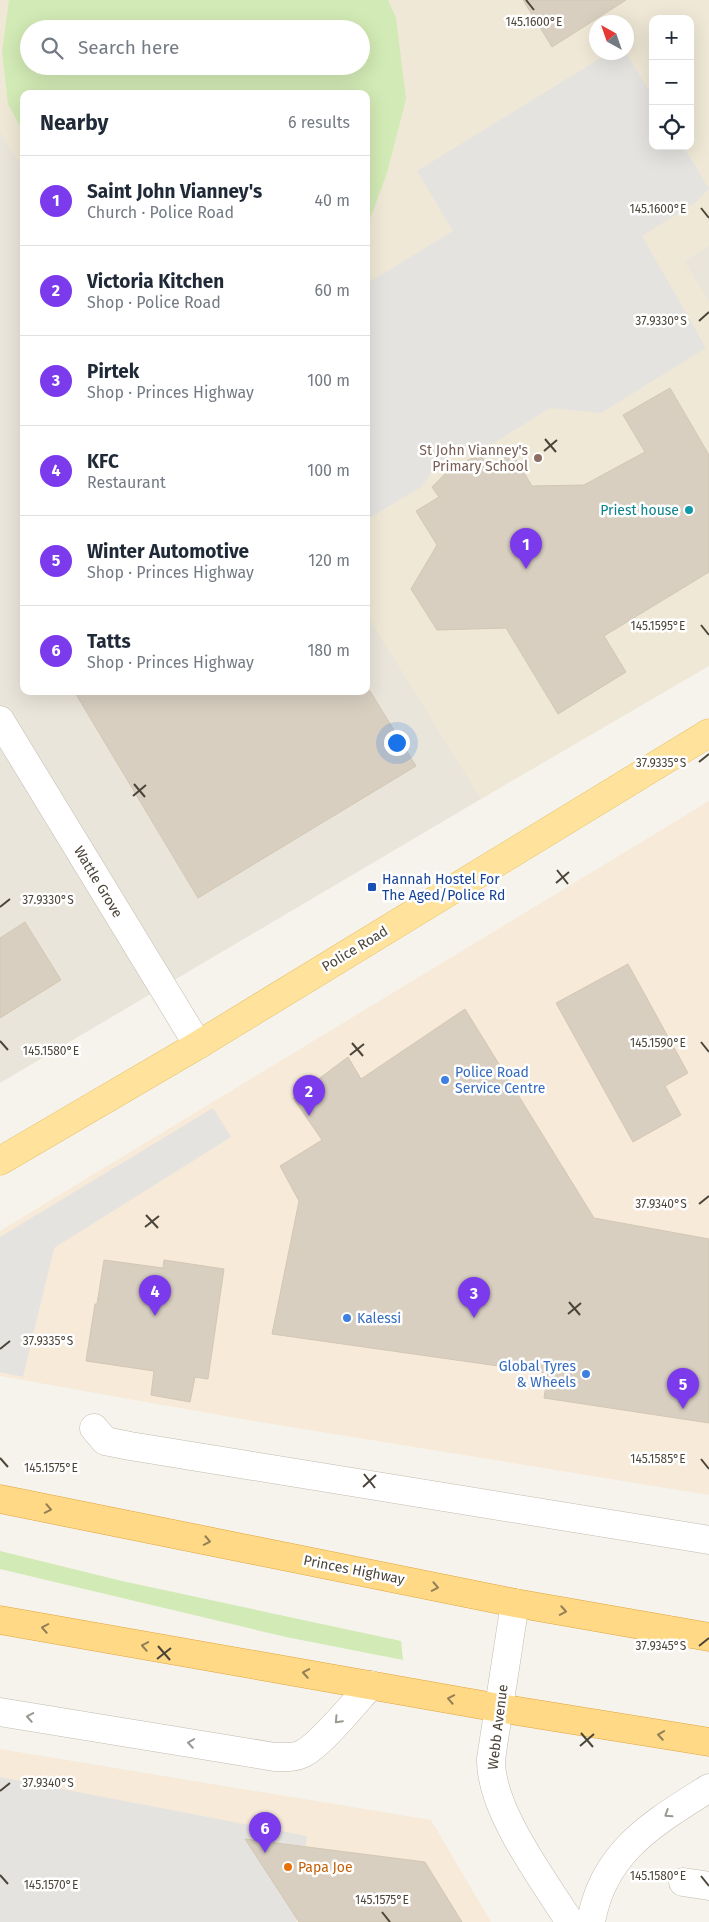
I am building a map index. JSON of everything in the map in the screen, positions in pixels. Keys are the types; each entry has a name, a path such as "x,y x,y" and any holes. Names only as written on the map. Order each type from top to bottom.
{"highway":[{"name":"Princes Highway","path":"0,1499 515,1603 709,1637"},
{"path":"0,1620 371,1684 498,1708 709,1742"}],"main road":[{"name":"Police Road","path":"0,1162 198,1044 709,733"}],"street":[{"name":"Wattle Grove","path":"0,720 198,1044"},
{"path":"94,1428 101,1438 111,1443 709,1540"},
{"name":"Webb Avenue","path":"515,1603 498,1708 491,1767 497,1794 508,1820 570,1922"},
{"path":"0,1712 276,1757 293,1757 307,1752 371,1684"},
{"path":"591,1922 602,1887 622,1852 647,1828 709,1788"}],"shaded area":[{"name":"St John Vianney's Primary School","path":"0,0 709,0 709,659 481,799 0,1083"},
{"name":"St John Vianney's Primary School","path":"0,0 709,0 709,246 684,261 709,302 709,666 481,799 370,619 370,90 20,90 20,164 0,132"},
{"path":"598,60 630,60 649,90 649,150 685,150 709,189 696,202 642,236 706,348 601,413 550,408 487,447 456,454 437,466 421,487 370,518 370,282 453,231 417,171"},
{"path":"709,801 709,1495 242,1419 0,1376 0,1231"},
{"path":"213,1108 231,1137 54,1248 23,1377 0,1372 0,1237"},
{"path":"0,1749 431,1820 491,1922 0,1922"},
{"path":"0,1777 307,1836 296,1922 0,1922"}],"green space":[{"path":"9,0 388,0 396,18 406,99 387,173 370,219 370,90 20,90 20,126 8,104 2,52"},
{"path":"0,1551 122,1581 401,1641 403,1660 286,1637 0,1569"}],"building":[{"path":"523,0 626,0 602,15 589,15 589,24 552,47"},
{"path":"670,388 709,455 709,572 604,636 626,672 558,714 506,628 437,630 411,589 437,545 416,511 439,497 432,487 448,471 470,459 482,457 488,467 512,453 532,486 584,485 645,452 623,415"},
{"path":"370,691 416,766 198,898 76,695 370,695"},
{"path":"25,922 61,980 0,1018 0,938"},
{"path":"628,964 688,1073 665,1086 681,1115 633,1142 556,1003"},
{"path":"465,1009 594,1218 709,1239 709,1423 544,1398 548,1373 272,1334 299,1201 280,1166 322,1140 293,1098 348,1057 361,1079"},
{"path":"104,1260 163,1268 164,1260 224,1269 208,1379 195,1377 190,1402 151,1395 154,1371 86,1361"},
{"path":"245,1839 425,1862 462,1922 299,1922"}],"place":[{"name":"St John Vianney's Primary School","path":"538,458"},
{"name":"Priest house","path":"689,510"},
{"name":"Saint John Vianney's","path":"526,569"},
{"name":"Hannah Hostel For The Aged/Police Rd","path":"372,887"},
{"name":"Police Road Service Centre","path":"445,1080"},
{"name":"Victoria Kitchen","path":"309,1116"},
{"name":"KFC","path":"155,1316"},
{"name":"Kalessi","path":"347,1318"},
{"name":"Pirtek","path":"474,1318"},
{"name":"Global Tyres & Wheels","path":"586,1374"},
{"name":"Winter Automotive","path":"683,1409"},
{"name":"Tatts","path":"265,1853"},
{"name":"Papa Joe","path":"288,1867"}]}
